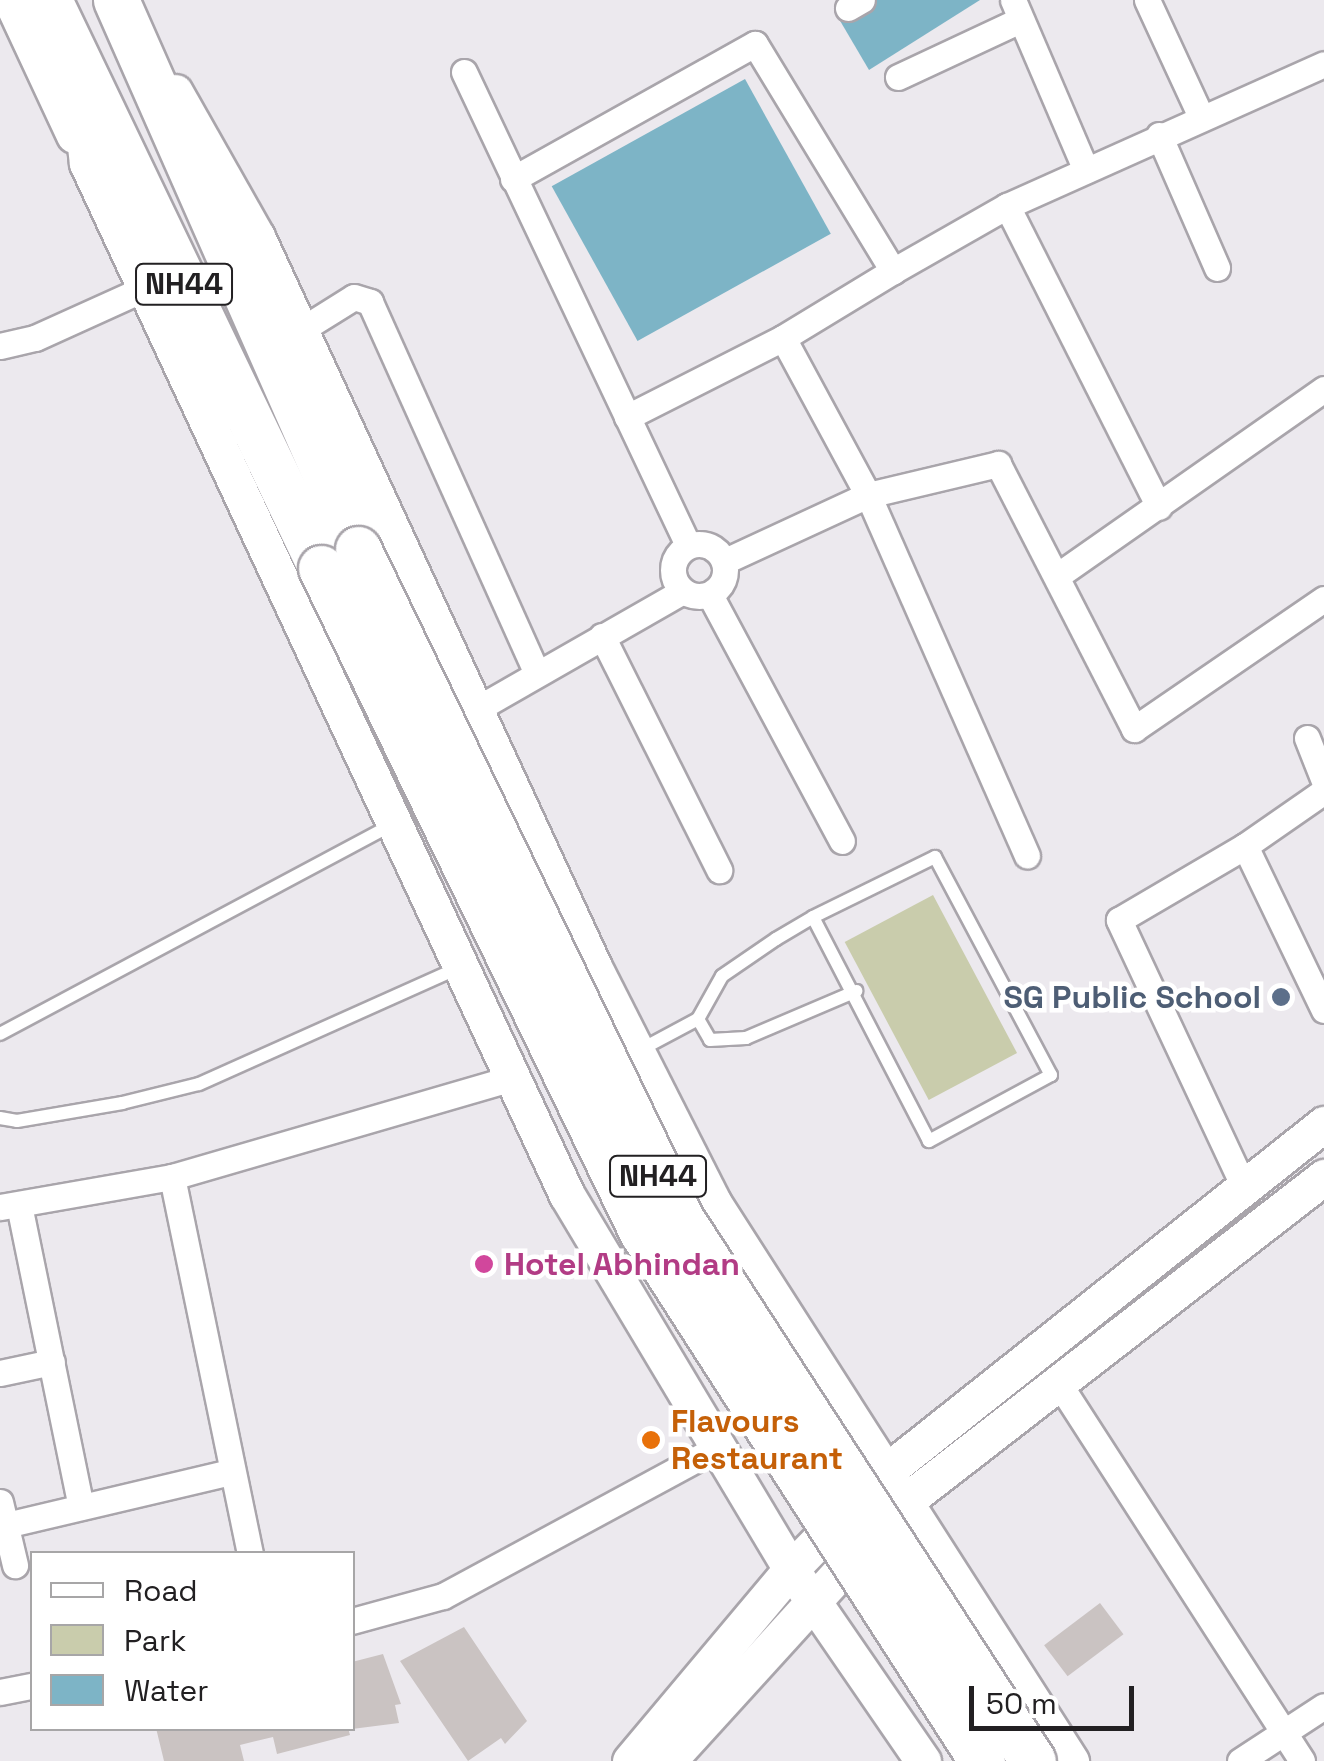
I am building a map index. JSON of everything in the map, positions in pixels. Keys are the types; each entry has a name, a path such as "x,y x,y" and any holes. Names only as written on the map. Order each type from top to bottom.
{"highway":[{"name":"NH44","path":"49,0 681,1219 1033,1761"},
{"name":"NH44","path":"123,18 340,558 642,1232 982,1761"}],"street":[{"path":"11,0 567,1196 791,1569 923,1761"},
{"path":"1147,0 1201,116"},
{"path":"898,77 1017,10 1086,170"},
{"path":"123,18 178,95 301,330 636,1052 714,1202 902,1504 1071,1761"},
{"path":"513,179 756,44 893,271"},
{"path":"74,54 87,163"},
{"path":"627,416 784,338 1008,206 1324,64"},
{"path":"464,72 688,546"},
{"path":"1159,135 1217,268"},
{"path":"1008,206 1158,507"},
{"path":"0,346 35,338 145,288"},
{"path":"301,330 354,297 370,302 536,671"},
{"path":"784,338 868,495 1026,856"},
{"path":"1056,576 1324,389"},
{"path":"724,561 868,495 998,464 1134,729 1324,598"},
{"path":"683,591 674,562 688,546 710,545 724,561 724,580 710,594"},
{"path":"477,709 536,671 683,591 710,594"},
{"path":"710,594 842,840"},
{"path":"602,636 719,870"},
{"path":"1307,738 1324,781"},
{"path":"1244,1187 1119,920 1245,846 1324,791"},
{"path":"1245,846 1324,1010"},
{"path":"82,1507 52,1362 10,1206 172,1178 510,1079"},
{"path":"630,1761 791,1569 883,1474 1324,1124"},
{"path":"668,1761 902,1504 1056,1380 1324,1177"},
{"path":"172,1178 249,1551"},
{"path":"0,1373 52,1362"},
{"path":"1056,1380 1302,1761"},
{"path":"355,1619 442,1596 718,1447"},
{"path":"16,1565 3,1514 82,1507 230,1472"},
{"path":"0,1692 30,1686"},
{"path":"1240,1761 1282,1729 1324,1706"}],"lane":[{"path":"0,1034 393,824"},
{"path":"636,1052 698,1019 722,976 813,918 935,857 1051,1075 929,1140 873,1043 856,991 813,918"},
{"path":"0,1118 17,1121 122,1103 199,1084 458,968"},
{"path":"698,1019 710,1040 746,1038 856,991"}],"green space":[{"path":"933,895 1017,1053 929,1100 845,942"}],"water":[{"path":"868,0 980,0 869,70 839,19"},
{"path":"745,79 831,234 638,341 552,186"}],"building":[{"path":"1100,1603 1123,1634 1068,1676 1044,1645"},
{"path":"464,1627 527,1721 505,1744 501,1738 468,1761 400,1661"},
{"path":"383,1654 401,1704 395,1705 399,1723 355,1729 355,1661"},
{"path":"157,1731 349,1731 350,1735 277,1754 273,1737 240,1745 244,1761 164,1761"}],"place":[{"name":"SG Public School","path":"1281,997"},
{"name":"Hotel Abhindan","path":"484,1264"},
{"name":"Flavours Restaurant","path":"651,1440"}]}
